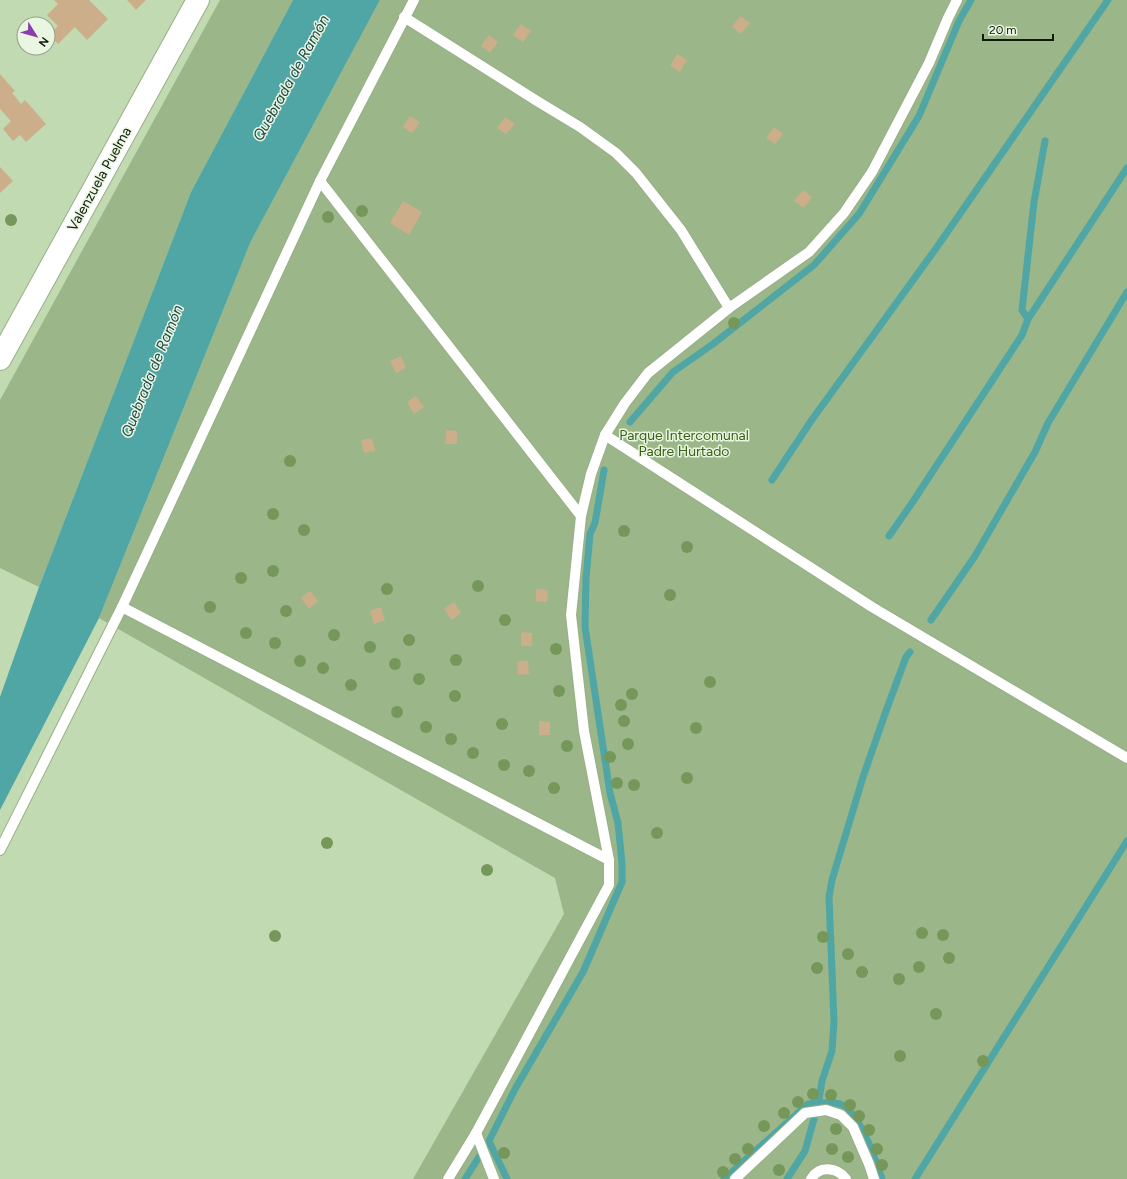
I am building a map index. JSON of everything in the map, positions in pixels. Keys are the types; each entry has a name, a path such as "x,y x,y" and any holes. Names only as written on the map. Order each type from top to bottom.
{"main road":[{"name":"Valenzuela Puelma","path":"0,359 198,0"}],"lane":[{"path":"0,850 122,607 320,181 414,0"},
{"path":"448,1179 476,1133 609,885 609,860 584,730 571,615 581,516 591,474 605,435 625,403 648,373 729,308 809,252 844,213 872,172 929,63 957,0"},
{"path":"404,17 580,127 616,153 636,174 681,230 729,308"},
{"path":"320,181 581,516"},
{"path":"605,435 872,608 1127,758"},
{"path":"122,607 609,860"},
{"path":"735,1179 805,1114 826,1110 841,1115 853,1127 874,1179"},
{"path":"476,1133 494,1179"},
{"path":"811,1179 814,1174 827,1169 835,1170 846,1179"}],"green space":[{"path":"220,0 293,0 191,192 39,587 0,568 0,400"},
{"name":"Parque Intercomunal Padre Hurtado","path":"380,0 1127,0 1127,1179 413,1179 564,914 555,878 99,618 251,241"}],"water":[{"name":"Quebrada de Ramón","path":"293,0 380,0 251,241 99,618 0,810 0,697 39,587 191,192"}],"building":[{"path":"54,0 89,0 108,19 87,40 75,27 58,44 56,42 56,28 58,26 56,24 56,16 47,15 58,4"},
{"path":"127,0 146,0 136,10"},
{"path":"740,16 750,23 741,34 732,27"},
{"path":"521,24 531,31 523,42 513,35"},
{"path":"489,35 498,42 490,53 481,46"},
{"path":"677,54 687,60 680,72 670,66"},
{"path":"0,74 15,91 12,93 21,104 25,100 46,124 26,142 20,135 13,141 3,129 11,121 0,109"},
{"path":"410,116 420,122 412,133 403,127"},
{"path":"505,117 515,124 506,134 497,128"},
{"path":"774,127 783,134 775,144 766,138"},
{"path":"0,167 13,181 0,193"},
{"path":"803,190 812,197 804,208 794,201"},
{"path":"403,201 422,212 409,235 390,223"},
{"path":"401,356 406,368 396,373 390,361"},
{"path":"416,396 424,407 414,414 407,402"},
{"path":"446,430 457,431 457,444 445,444"},
{"path":"372,438 375,451 364,453 361,440"},
{"path":"536,589 548,590 547,602 536,601"},
{"path":"310,591 318,601 309,609 301,598"},
{"path":"454,602 461,613 452,620 444,609"},
{"path":"381,607 385,620 374,624 370,611"},
{"path":"521,632 532,633 532,646 521,646"},
{"path":"517,661 528,661 529,674 518,675"},
{"path":"539,721 550,722 550,735 539,735"}],"waterway":[{"path":"630,422 673,372 713,344 814,265 859,214 919,116 959,21 971,0"},
{"path":"772,480 811,421 937,247 1108,0"},
{"path":"889,536 1022,335 1028,319 1022,310 1034,202 1045,141"},
{"path":"1028,319 1127,168"},
{"path":"931,620 975,556 1035,452 1048,423 1127,292"},
{"path":"507,1179 489,1141 515,1089 583,972 622,882 622,863 618,823 610,793 585,627 586,578 590,534 595,523 604,470"},
{"path":"818,1105 822,1081 832,1051 834,1021 829,897 832,880 863,777 906,657 910,652"},
{"path":"915,1179 1127,841"},
{"path":"724,1179 808,1104 820,1103 840,1104 847,1108 854,1116 866,1137 882,1179"},
{"path":"787,1179 805,1151 814,1119"},
{"path":"465,1179 484,1149"}]}
